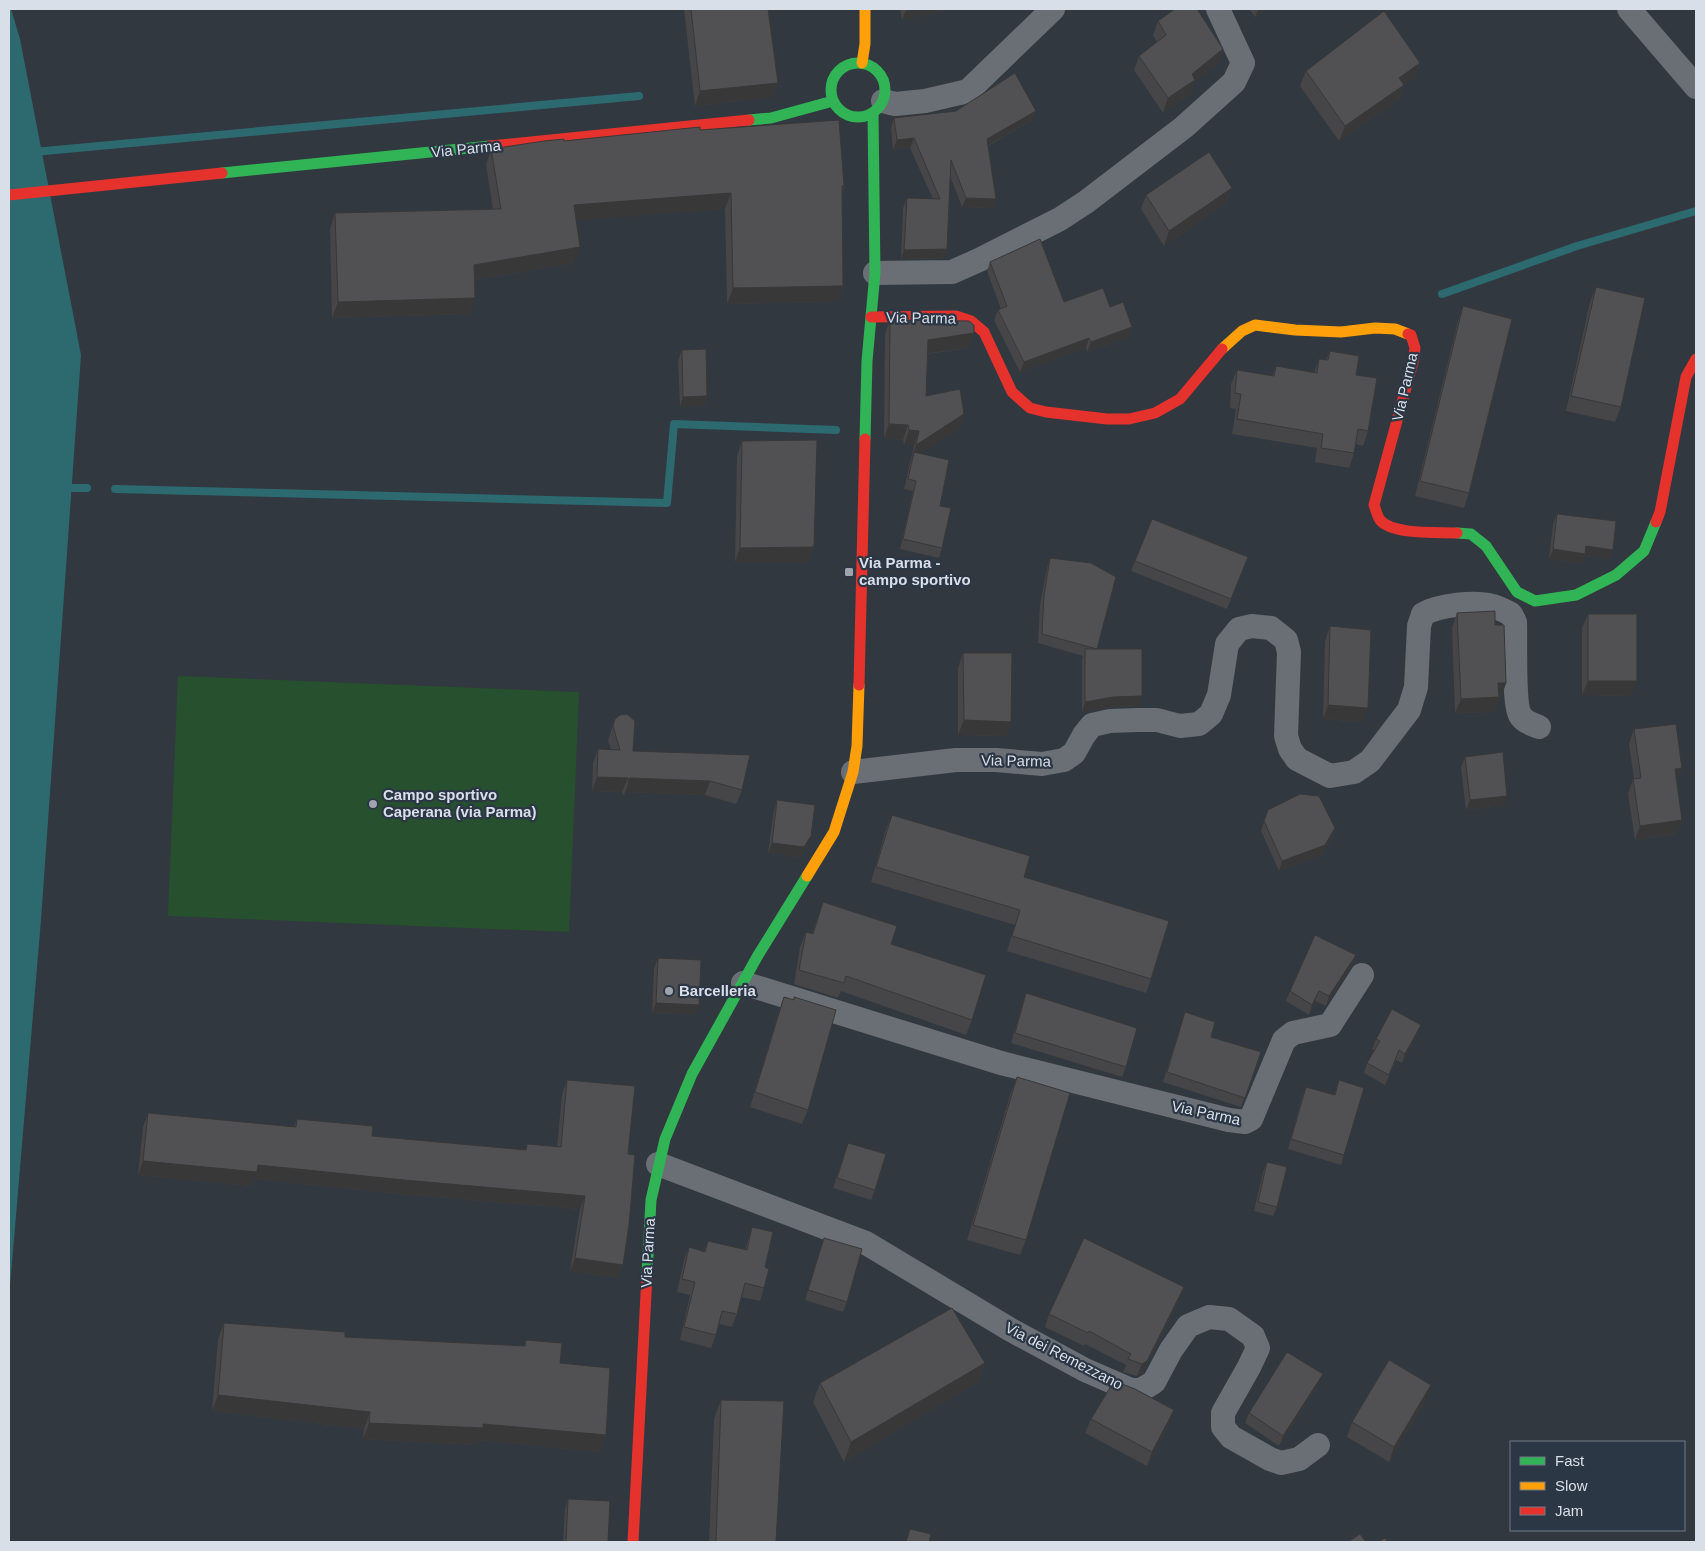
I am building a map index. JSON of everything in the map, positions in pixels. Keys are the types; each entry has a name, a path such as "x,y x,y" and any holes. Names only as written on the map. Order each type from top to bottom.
{"main road":[{"path":"862,63 865,44 865,9"},
{"path":"862,63 874,68 882,77 886,89 878,107 862,117 851,116 840,111 833,101 831,90 833,79 840,70 851,64 862,63"},
{"name":"Via Parma","path":"9,195 771,118 833,101"},
{"name":"Via Parma","path":"633,1542 651,1200 665,1139 692,1074 756,957 834,832 853,772 857,746 863,583 867,361 875,273 878,107"},
{"name":"Via Parma","path":"871,317 956,316 971,321 984,332 1012,392 1030,408 1046,412 1107,419 1129,419 1155,413 1180,399 1224,348 1242,331 1255,325 1341,332 1375,328 1395,329 1411,335 1415,348 1413,362 1374,505 1379,519 1389,527 1405,530 1470,534 1486,546 1517,592 1535,601 1576,595 1616,576 1644,551 1660,512 1693,369"}],"street":[{"path":"878,107 925,101 968,92 1053,9"},
{"path":"875,273 952,272 1060,219 1086,202 1176,132 1234,82 1243,63 1218,9"},
{"path":"1629,9 1696,87"},
{"name":"Via Parma","path":"853,772 956,760 996,760 1042,764 1064,760 1074,753 1084,734 1092,725 1110,721 1144,720 1157,720 1180,726 1200,724 1210,714 1219,695 1227,644 1239,629 1252,626 1271,628 1286,640 1289,652 1286,736 1290,749 1297,759 1330,776 1354,772 1370,761 1409,710 1416,688 1418,626 1423,614 1432,609 1460,604 1492,606 1511,614 1515,622 1517,696 1520,714 1527,722 1539,727"},
{"name":"Via Parma","path":"743,983 1001,1063 1229,1120 1245,1122 1251,1119 1284,1040 1293,1032 1330,1025 1362,975"},
{"name":"Via dei Remezzano","path":"658,1164 866,1243 1011,1330 1085,1370 1131,1390 1141,1390 1154,1382 1171,1350 1188,1326 1209,1317 1229,1319 1253,1336 1258,1348 1223,1413 1223,1427 1231,1438 1281,1463 1299,1459 1318,1445"}],"green space":[{"name":"Campo sportivo Caperana (via Parma)","path":"178,676 579,692 569,932 168,916"}],"water":[{"path":"9,9 11,9 20,39 81,355 41,920 9,1298"}],"building":[{"path":"691,9 768,9 778,83 700,91"},
{"path":"1175,9 1197,9 1223,49 1192,74 1195,80 1168,98 1139,56 1166,35 1158,21"},
{"path":"1384,11 1420,63 1399,78 1404,85 1345,126 1306,71"},
{"path":"1015,73 1036,111 987,139 996,199 966,198 951,160 947,249 904,250 907,198 940,199 914,138 897,140 894,118 956,111"},
{"path":"839,120 844,186 842,186 843,286 733,288 731,193 574,205 580,247 474,265 475,298 338,302 335,213 501,209 491,149 544,141 564,139 564,141 700,127 700,130"},
{"path":"1209,152 1232,188 1169,231 1146,195"},
{"path":"1040,239 1064,302 1103,288 1110,307 1123,302 1132,327 1091,342 1089,338 1024,362 998,310 1007,306 990,262"},
{"path":"1596,287 1645,298 1621,407 1571,396"},
{"path":"1463,306 1512,319 1469,493 1420,481"},
{"path":"890,320 969,321 974,325 974,333 928,340 926,396 960,389 964,414 916,445 919,431 909,430 908,425 889,424"},
{"path":"706,349 707,396 683,397 682,350"},
{"path":"1330,351 1359,356 1356,375 1377,378 1368,431 1358,429 1354,453 1321,448 1323,434 1237,419 1241,394 1235,393 1237,370 1274,376 1276,366 1317,373 1319,359 1328,360"},
{"path":"817,440 814,547 740,548 742,441"},
{"path":"914,452 949,460 940,506 951,508 942,548 903,539 916,481 908,479"},
{"path":"1557,514 1616,521 1613,550 1586,546 1585,554 1553,549"},
{"path":"1152,519 1248,557 1231,599 1135,561"},
{"path":"1050,558 1091,563 1116,577 1097,649 1042,634 1044,595"},
{"path":"1495,611 1495,625 1504,625 1506,683 1498,683 1499,697 1461,699 1457,613"},
{"path":"1588,614 1637,614 1637,681 1588,681"},
{"path":"1330,626 1371,630 1368,708 1328,705"},
{"path":"1085,649 1142,649 1142,696 1113,697 1085,702"},
{"path":"963,653 1012,653 1011,722 964,720"},
{"path":"627,714 635,721 633,751 750,755 742,790 710,781 630,778 629,782 628,778 597,777 598,749 620,750 613,726 615,719 620,715"},
{"path":"1676,724 1682,768 1675,769 1682,820 1640,826 1633,779 1641,778 1634,729"},
{"path":"1503,752 1507,796 1470,800 1465,757"},
{"path":"1300,794 1319,796 1335,828 1325,845 1282,861 1264,821 1268,810"},
{"path":"777,800 815,805 811,836 804,847 772,843"},
{"path":"892,815 1030,856 1024,877 1169,921 1151,979 1012,936 1020,910 876,867"},
{"path":"823,902 897,926 891,944 986,975 972,1020 846,976 844,983 799,970 806,932 813,934"},
{"path":"1315,935 1356,955 1329,996 1319,991 1312,1005 1290,991"},
{"path":"658,958 701,960 699,1005 656,1003"},
{"path":"1026,993 1137,1028 1126,1067 1015,1033"},
{"path":"784,997 794,1000 794,997 836,1010 808,1110 755,1092"},
{"path":"1392,1009 1421,1025 1405,1054 1399,1050 1389,1075 1367,1063 1380,1041 1376,1039"},
{"path":"1185,1012 1215,1022 1211,1037 1261,1052 1245,1098 1167,1072"},
{"path":"1017,1077 1070,1093 1026,1240 973,1225"},
{"path":"567,1080 635,1086 628,1154 635,1155 629,1225 623,1265 575,1258 585,1196 258,1165 257,1172 143,1161 148,1113 296,1127 297,1119 373,1126 372,1136 526,1150 527,1144 561,1147"},
{"path":"1339,1080 1364,1088 1344,1155 1291,1139 1306,1087 1335,1095"},
{"path":"848,1143 886,1154 875,1190 837,1178"},
{"path":"1267,1162 1287,1167 1277,1207 1258,1202"},
{"path":"752,1227 773,1232 765,1267 769,1269 764,1288 745,1283 737,1314 722,1311 716,1335 684,1327 695,1282 682,1279 689,1247 705,1252 708,1241 747,1250"},
{"path":"824,1238 862,1249 847,1302 808,1290"},
{"path":"1084,1238 1184,1287 1147,1361 1142,1364 1128,1359 1131,1354 1089,1331 1088,1333 1049,1314"},
{"path":"952,1308 985,1363 851,1442 820,1383"},
{"path":"224,1323 345,1332 345,1337 525,1346 526,1340 562,1343 560,1363 610,1368 606,1435 483,1424 483,1428 369,1423 370,1412 218,1395"},
{"path":"1287,1352 1323,1374 1283,1436 1249,1413"},
{"path":"1389,1360 1431,1385 1394,1447 1352,1422"},
{"path":"1114,1381 1135,1389 1174,1410 1152,1452 1091,1419"},
{"path":"721,1400 784,1401 776,1542 716,1542"},
{"path":"568,1499 610,1501 608,1542 566,1542"},
{"path":"910,1529 931,1534 929,1542 906,1542"},
{"path":"1360,1534 1366,1542 1348,1542"},
{"path":"1385,1538 1388,1542 1378,1542"}],"waterway":[{"path":"34,152 639,96"},
{"path":"1442,294 1577,246 1696,211"},
{"path":"115,489 667,503 674,424 836,430"},
{"path":"61,488 87,488"}],"traffic: fast":[{"path":"858,63 868,65 877,71 883,80 885,90 883,100 877,109 868,115 858,117 848,115 839,109 833,100 831,90 833,80 839,71 848,65 858,63"},
{"path":"749,120 771,118 833,101"},
{"path":"865,439 867,361 875,273 873,113"},
{"path":"222,173 490,146"},
{"path":"1457,533 1471,534 1486,546 1517,592 1535,601 1576,595 1616,575 1644,551 1656,522"},
{"path":"647,1275 651,1200 665,1139 692,1074 757,957 807,876"}],"traffic: slow":[{"path":"862,63 865,44 865,9"},
{"path":"1222,349 1242,331 1255,325 1295,330 1341,332 1375,328 1395,329 1408,334"},
{"path":"807,876 834,832 853,772 857,746 859,685"}],"traffic: jam":[{"path":"490,146 749,120"},
{"path":"9,195 222,173"},
{"path":"871,317 956,316 971,321 984,332 1012,392 1030,408 1046,412 1107,419 1129,419 1155,413 1180,399 1222,349"},
{"path":"1408,334 1411,335 1415,348 1413,362 1374,505 1380,520 1394,528 1416,532 1457,533"},
{"path":"1656,522 1660,512 1686,377 1696,359"},
{"path":"859,685 865,439"},
{"path":"633,1542 647,1275"}],"place":[{"name":"Via Parma - campo sportivo","path":"849,572"},
{"name":"Campo sportivo Caperana (via Parma)","path":"373,804"},
{"name":"Barcelleria","path":"669,991"}]}
